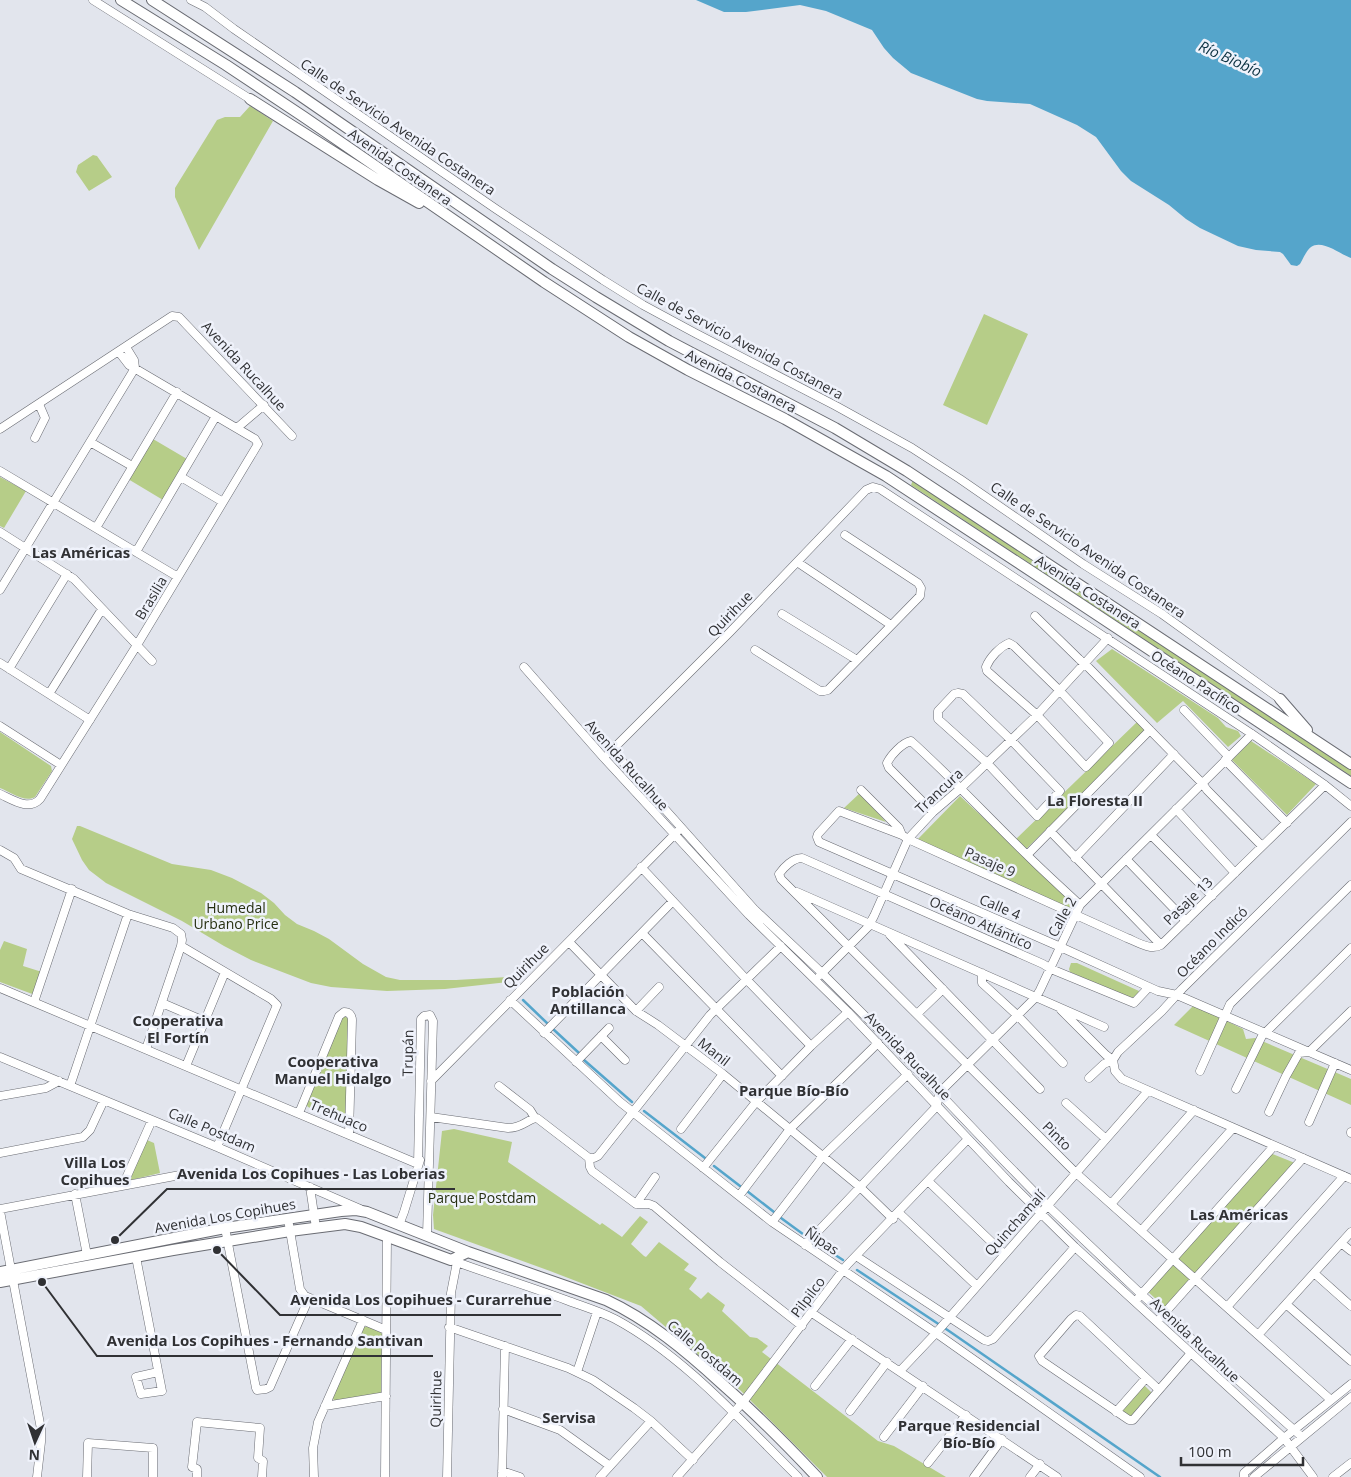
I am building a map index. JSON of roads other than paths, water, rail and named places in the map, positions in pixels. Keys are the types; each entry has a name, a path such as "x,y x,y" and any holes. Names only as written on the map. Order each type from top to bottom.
{"main road":[{"name":"Avenida Costanera","path":"121,0 272,95 458,224 629,337 688,370 785,419 886,476 1351,783"},
{"name":"Avenida Costanera","path":"152,0 295,92 596,298 669,341 834,428 907,471 1351,764"},
{"path":"250,99 378,180 458,224"},
{"path":"1280,699 1316,740"},
{"name":"Avenida Los Copihues","path":"0,1282 12,1275 87,1255 226,1228 314,1215 351,1211 367,1212"},
{"name":"Calle Postdam","path":"367,1212 468,1252 606,1300 627,1311 681,1347 743,1402 817,1477"},
{"name":"Calle Postdam","path":"316,1228 350,1224 454,1261"},
{"name":"Avenida Los Copihues","path":"0,1272 12,1275 316,1228"},
{"path":"405,1243 427,1236"},
{"path":"454,1261 468,1252"}],"street":[{"path":"93,0 250,99"},
{"name":"Calle de Servicio Avenida Costanera","path":"191,0 602,280 661,315 836,406 912,448 1162,614 1280,699"},
{"name":"Avenida Rucalhue","path":"123,349 172,316 179,317 292,436"},
{"path":"0,430 123,349 134,360 135,368 0,590"},
{"path":"135,368 237,428 264,405"},
{"path":"96,528 176,392"},
{"path":"35,438 45,418 39,404"},
{"path":"136,552 216,416"},
{"name":"Brasilia","path":"0,794 30,805 36,804 40,799 137,645 257,446 258,442 237,428"},
{"path":"90,442 132,466"},
{"path":"0,471 178,577"},
{"path":"181,476 223,502"},
{"name":"Quirihue","path":"604,758 730,632 866,490 872,487"},
{"name":"Océano Pacífico","path":"872,487 880,489 1108,638 1252,734 1325,785 1351,806"},
{"path":"0,532 67,574 80,585 152,661"},
{"path":"755,650 820,690 828,690 920,596 922,588 918,582 845,535"},
{"path":"797,562 891,626"},
{"path":"9,669 67,574"},
{"path":"49,694 102,609"},
{"path":"782,614 857,660"},
{"path":"1034,616 1085,663 1262,846"},
{"name":"Trancura","path":"815,979 870,924 892,874 905,837 961,788 1037,715 1108,638"},
{"path":"1009,643 1059,690 1109,743 1086,767 1037,715 987,671 986,667 1002,646 1009,643"},
{"path":"0,663 90,720"},
{"name":"Avenida Rucalhue","path":"524,667 673,835 748,915 878,1042 968,1139 1075,1247 1284,1438 1313,1477"},
{"path":"954,694 962,694 1011,740 1060,791 1037,816 987,763 938,718 938,711 954,694"},
{"path":"1184,710 1287,823"},
{"path":"0,726 61,765"},
{"path":"1027,855 1150,730"},
{"name":"Calle 2","path":"939,1093 1036,997 1080,905 1252,734"},
{"path":"933,812 889,768 887,763 906,742 911,741 1080,905"},
{"name":"Avenida Rucalhue","path":"612,750 754,909 885,1036 1047,1206 1141,1294 1302,1437"},
{"path":"1075,858 1174,754"},
{"name":"Pasaje 13","path":"1050,832 1161,945 1325,785"},
{"path":"861,790 899,828 905,837"},
{"path":"1176,809 1235,873"},
{"name":"Pasaje 9","path":"817,837 840,811 905,837 1152,948 1161,945"},
{"name":"Océano Indicó","path":"1089,1078 1104,1064 1113,1060 1118,1052 1162,1011 1351,822"},
{"name":"Quirihue","path":"431,1081 641,867 682,828"},
{"path":"1151,835 1212,896"},
{"name":"Calle 4","path":"817,837 820,842 1158,991 1177,995"},
{"path":"0,850 14,858 22,869 128,914 176,930 182,937 181,946 146,1049"},
{"name":"Pinto","path":"798,858 779,874 782,879 1076,1173 1331,1400"},
{"name":"Océano Atlántico","path":"798,858 802,858 1043,964 1050,969 1134,1004 1149,987"},
{"path":"1126,859 1186,921"},
{"path":"641,867 811,1046"},
{"path":"1200,1071 1230,1004 1351,885"},
{"path":"34,1002 72,889"},
{"path":"793,890 1104,1027"},
{"path":"544,1033 673,901"},
{"path":"70,1086 128,914"},
{"path":"887,931 1040,1089"},
{"path":"642,933 782,1076"},
{"name":"Manil","path":"569,942 636,1011 685,1045 722,1074 896,1215 976,1286"},
{"path":"181,946 271,999 277,1005 217,1147"},
{"path":"499,1086 532,1112 536,1118 589,1158 594,1158 598,1156 685,1045 716,1009 781,946"},
{"path":"1236,1089 1262,1036 1351,948"},
{"path":"186,1066 225,972"},
{"path":"982,973 982,983 1017,1015 1063,1063"},
{"path":"636,1011 659,987"},
{"name":"Trehuaco","path":"0,988 418,1164"},
{"path":"917,1014 943,989"},
{"path":"1177,995 1351,1070"},
{"name":"Ñipas","path":"510,1000 606,1090 772,1222 937,1331 1140,1477"},
{"path":"162,1003 204,1021"},
{"path":"1057,1006 1113,1060 1115,1072 1119,1077 1348,1178 1227,1307"},
{"path":"1269,1112 1299,1053 1309,1052 1351,1011"},
{"path":"704,1168 756,1102 811,1046 848,1012"},
{"path":"298,1113 339,1016 342,1013 348,1013 352,1016 349,1135"},
{"name":"Trupán","path":"418,1164 421,1019 426,1015 430,1015 433,1021 427,1236"},
{"path":"576,1062 609,1028"},
{"path":"601,1036 625,1060"},
{"path":"738,1196 790,1129 878,1042"},
{"name":"Calle Postdam","path":"0,1057 217,1147 367,1212"},
{"path":"1308,1122 1334,1063"},
{"path":"681,1129 722,1074"},
{"path":"772,1222 823,1156 908,1074"},
{"path":"0,1096 46,1088 59,1081"},
{"name":"Quinchamalí","path":"900,1371 1148,1091"},
{"path":"805,1245 937,1106 939,1093"},
{"path":"0,1153 83,1137 90,1130 104,1100"},
{"path":"1066,1103 1106,1139"},
{"path":"1111,1204 1194,1110"},
{"path":"431,1117 508,1128 516,1128 536,1118"},
{"path":"123,1185 152,1120"},
{"path":"1141,1231 1233,1128"},
{"name":"Pilpilco","path":"677,1477 734,1414 843,1270 968,1139"},
{"name":"Trupán","path":"399,1225 418,1164 430,1140"},
{"path":"1135,1301 1274,1146"},
{"path":"589,1158 592,1171 636,1204 654,1206 720,1262 802,1326"},
{"path":"1157,1322 1303,1158"},
{"path":"37,1477 42,1442 41,1429 0,1213 75,1194 180,1174"},
{"path":"636,1204 655,1177"},
{"path":"928,1181 1004,1254"},
{"path":"310,1187 316,1228"},
{"path":"75,1194 87,1255"},
{"path":"288,1219 302,1294 386,1330"},
{"path":"226,1228 257,1390 270,1387 309,1298"},
{"path":"1258,1334 1351,1232"},
{"path":"385,1477 387,1237"},
{"path":"1341,1243 1351,1251"},
{"name":"Ñipas","path":"856,1256 947,1320 988,1341 993,1340 1075,1247"},
{"path":"136,1257 158,1372"},
{"name":"Quirihue","path":"448,1477 449,1327 454,1261"},
{"name":"Calle Postdam","path":"454,1261 597,1312 625,1326 660,1349 697,1379 798,1477"},
{"path":"1314,1273 1351,1306"},
{"path":"1286,1304 1351,1361"},
{"path":"577,1372 597,1312"},
{"path":"812,1312 1057,1477"},
{"path":"1158,1390 1080,1316 1076,1315 1071,1319 1039,1356 1042,1361 1116,1412 1129,1420 1133,1420 1191,1353"},
{"path":"314,1477 312,1456 318,1422 363,1320"},
{"path":"449,1327 577,1372 617,1396 651,1421 692,1460"},
{"path":"815,1386 852,1339"},
{"path":"505,1346 502,1474 520,1477"},
{"path":"850,1411 887,1362"},
{"path":"1116,1412 1146,1378"},
{"path":"1244,1477 1244,1473 1294,1429 1351,1384"},
{"path":"884,1437 923,1386"},
{"path":"325,1406 386,1396"},
{"path":"1254,1477 1351,1397"},
{"path":"503,1409 560,1430 610,1466"},
{"path":"928,1463 966,1415"},
{"path":"600,1477 651,1421"},
{"path":"197,1477 198,1469 192,1467 197,1422 260,1428 258,1458 262,1461 262,1477"},
{"path":"974,1477 1002,1439"},
{"path":"87,1477 88,1443 153,1448 153,1477"},
{"path":"1332,1477 1351,1463"},
{"path":"1030,1477 1040,1464"}],"water":[{"name":"Río Biobío","path":"696,0 1351,0 1351,258 1326,246 1315,245 1309,249 1297,266 1291,265 1280,252 1238,246 1200,228 1169,205 1131,181 1121,171 1096,137 1077,125 1030,104 977,99 911,73 893,58 872,30 826,11 800,5 746,12 724,12"}],"waterway":[{"path":"523,1000 548,1024"},
{"path":"553,1029 579,1053"},
{"path":"584,1060 632,1102"},
{"path":"644,1111 705,1158"},
{"path":"714,1166 740,1186"},
{"path":"747,1191 774,1212"},
{"path":"781,1218 807,1237"},
{"path":"815,1242 843,1260"},
{"path":"857,1270 949,1331 1160,1477"}],"place":[{"name":"Avenida Los Copihues - Las Loberias","path":"115,1240"},
{"name":"Avenida Los Copihues - Curarrehue","path":"217,1250"},
{"name":"Avenida Los Copihues - Fernando Santivan","path":"42,1282"}],"district":[{"name":"Las Américas","path":"81,553"},
{"name":"La Floresta II","path":"1095,801"},
{"name":"Población Antillanca","path":"588,1000"},
{"name":"Cooperativa El Fortín","path":"178,1030"},
{"name":"Cooperativa Manuel Hidalgo","path":"333,1070"},
{"name":"Parque Bío-Bío","path":"794,1091"},
{"name":"Villa Los Copihues","path":"95,1172"},
{"name":"Las Américas","path":"1239,1215"},
{"name":"Servisa","path":"569,1418"},
{"name":"Parque Residencial Bío-Bío","path":"969,1434"}],"park label":[{"name":"Humedal Urbano Price","path":"236,916"},
{"name":"Parque Postdam","path":"482,1198"}]}
